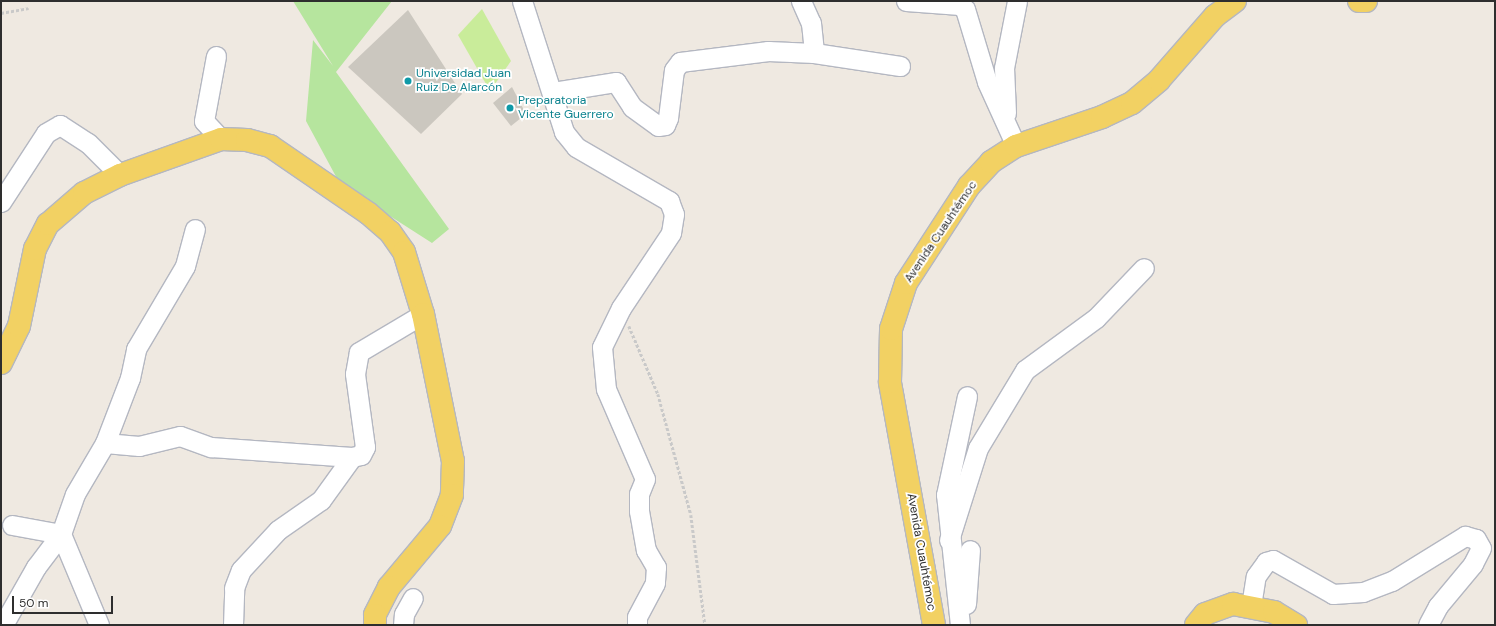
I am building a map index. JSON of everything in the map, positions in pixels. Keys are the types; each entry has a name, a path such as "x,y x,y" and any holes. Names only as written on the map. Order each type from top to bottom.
{"main road":[{"name":"Avenida Cuauhtémoc","path":"934,625 890,382 891,329 906,283 969,186 1012,138 1102,118 1132,103 1159,80 1215,16 1235,1"},
{"path":"1359,1 1366,1"},
{"path":"1,363 19,326 34,249 48,224 84,193 120,176 220,139 270,146 373,217 390,232 404,252 423,314 453,461 452,495 440,526 389,587 375,615 375,625"},
{"path":"1196,625 1205,614 1222,606 1251,606 1274,612 1296,625"}],"street":[{"path":"522,1 553,92 557,116 576,147 669,201 674,214 670,234 621,308 602,347 602,370 615,414 645,479 639,494 639,511 646,550 656,567 655,583 637,617 637,625"},
{"path":"801,1 811,23 814,53"},
{"path":"906,1 960,5 965,9 987,82 1012,138"},
{"path":"1012,138 1004,68 1017,1"},
{"path":"553,92 616,82 632,107 658,126 665,125 668,118 674,70 680,62 768,51 814,53 900,66"},
{"path":"216,56 204,121 220,139"},
{"path":"1,202 46,133 60,125 88,143 120,176"},
{"path":"3,625 36,567 61,534 75,494 105,443 130,378 136,349 182,272 195,229"},
{"path":"949,540 978,448 1025,370 1096,318 1144,268"},
{"path":"105,443 139,446 180,436 211,447 352,457 361,455 366,438 355,374 359,352 423,314"},
{"path":"960,625 949,540 946,495 967,396"},
{"path":"233,625 234,588 241,570 278,530 321,500 352,457"},
{"path":"12,525 61,534"},
{"path":"61,534 99,625"},
{"path":"1251,606 1256,576 1266,562 1273,560 1333,594 1363,592 1392,581 1465,536 1476,539 1481,548 1473,564 1438,606 1428,625"},
{"path":"963,625 970,550"},
{"path":"403,625 404,614 413,598"}],"path":[{"path":"1,13 29,8"},
{"path":"621,308 658,394 691,515 705,625"}],"green space":[{"path":"293,1 392,1 336,72 449,229 432,243 340,184 306,121 313,40 333,66"},
{"path":"482,9 511,61 490,91 458,35"}],"building":[{"name":"Universidad Juan Ruiz De Alarcón","path":"408,10 462,94 421,134 348,67"},
{"name":"Preparatoria Vicente Guerrero","path":"512,87 526,114 511,126 493,103"}],"place":[{"name":"Universidad Juan Ruiz De Alarcón","path":"408,81"},
{"name":"Preparatoria Vicente Guerrero","path":"510,108"}]}
